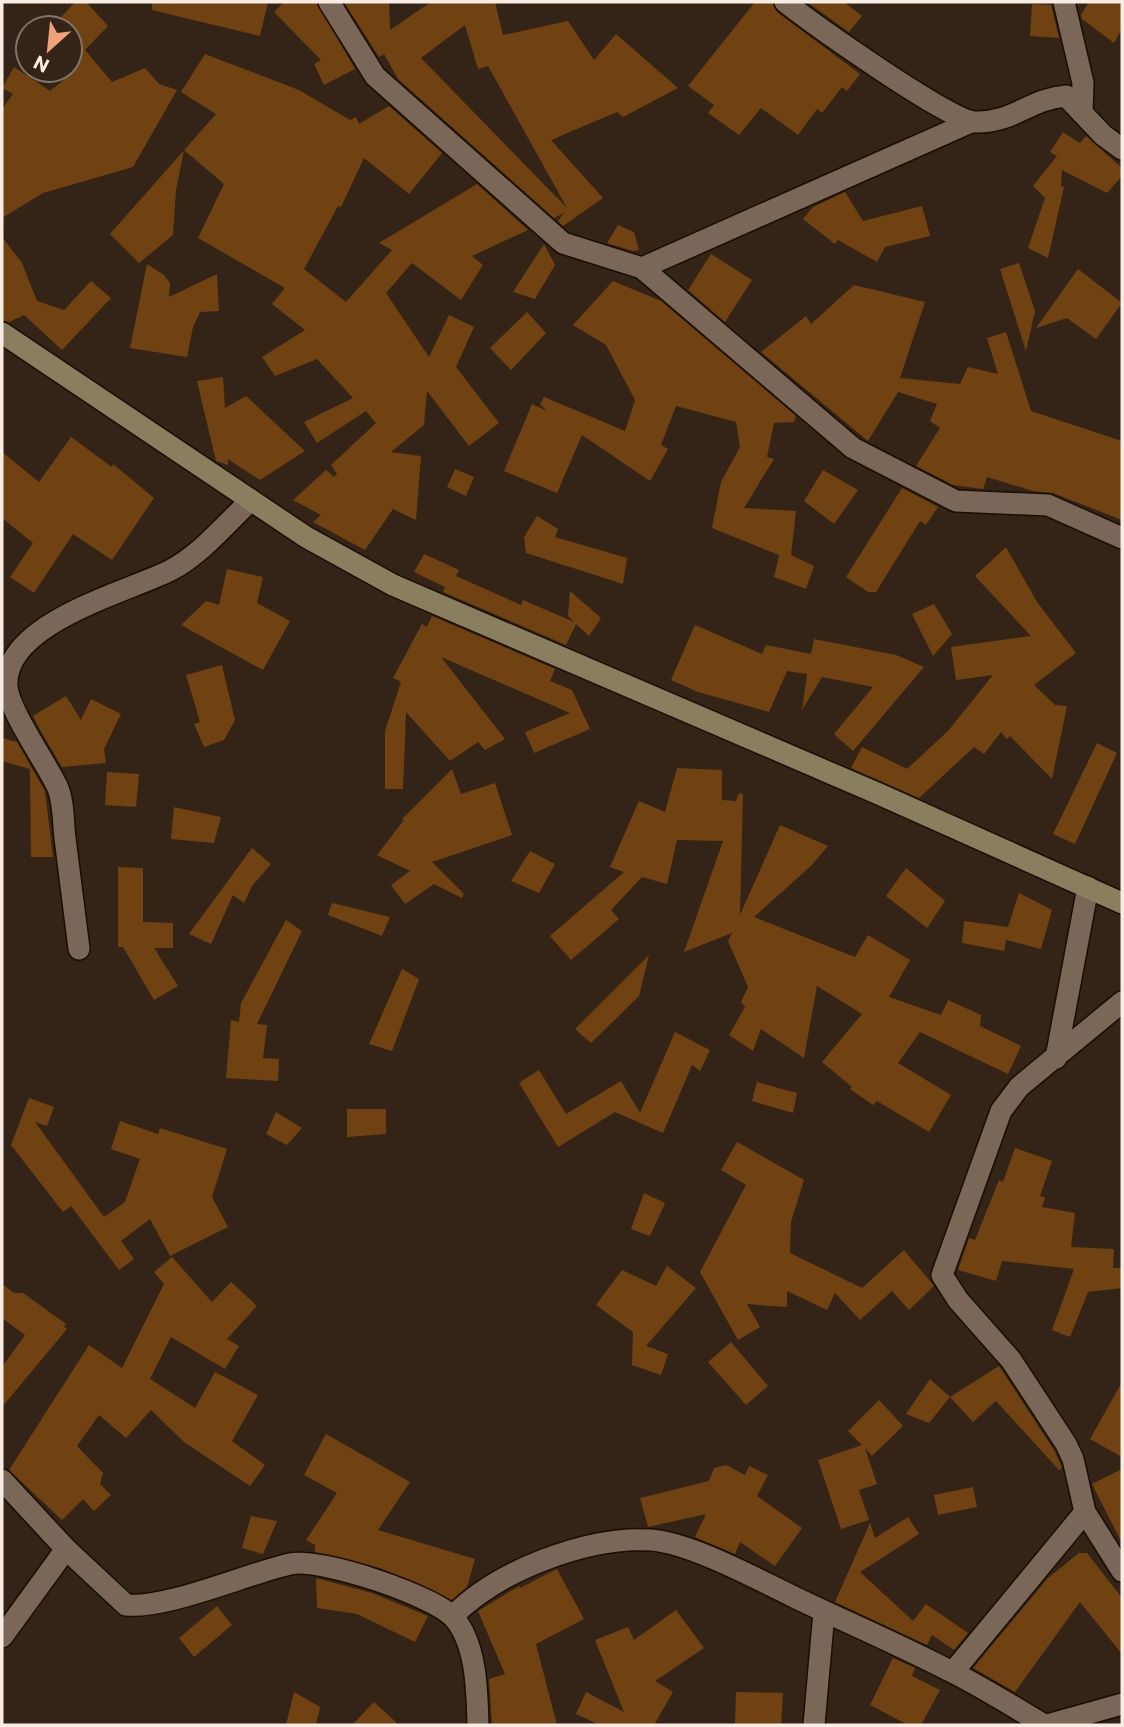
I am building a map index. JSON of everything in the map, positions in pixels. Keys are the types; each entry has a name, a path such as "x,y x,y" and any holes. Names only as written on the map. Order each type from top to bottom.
{"main road":[{"path":"2,333 306,537 393,585 879,794 1122,903"}],"street":[{"path":"328,2 375,76 563,243 642,268 853,448 956,501 1048,505 1122,538"},
{"path":"785,2 905,86 971,122"},
{"path":"1064,2 1083,83 1082,113"},
{"path":"642,268 971,122 1005,120 1045,98 1066,96 1103,135 1122,149"},
{"path":"79,949 58,788 41,761 7,689 8,675 22,648 35,636 94,601 170,570 189,558 251,500"},
{"path":"1056,1058 1088,887"},
{"path":"1122,1002 1019,1087 1001,1111 942,1275 958,1300 1011,1360 1066,1444 1073,1460 1085,1512 1122,1572"},
{"path":"2,1480 66,1549 126,1605 155,1602 293,1563 306,1563 377,1579 453,1616 466,1637 472,1662 478,1725"},
{"path":"953,1672 1085,1512"},
{"path":"453,1616 478,1592 506,1576 574,1551 631,1540 653,1540 690,1551 748,1575 953,1672 1045,1725 1122,1704"},
{"path":"2,1637 66,1549"},
{"path":"814,1725 824,1612"}],"building":[{"path":"75,2 86,2 108,26 85,50 112,82 145,68 159,84 177,90 133,167 43,193 2,218 2,109 13,94 2,88 14,67 14,84 40,84 50,91 59,84 84,84 84,14 64,14"},
{"path":"152,2 268,2 260,36 152,10"},
{"path":"284,2 316,2 355,69 324,85 314,64 321,60 274,12"},
{"path":"344,2 389,2 390,30 431,2 495,2 503,35 568,21 594,60 616,34 678,88 623,117 617,112 551,140 603,198 563,226 558,221 564,213 554,218 398,79 384,54 379,57","holes":["465,25 478,69 488,66 567,208 421,58"]},
{"path":"755,2 772,2 777,12 860,74 847,91 842,87 822,113 817,109 798,135 761,108 739,135 708,113 714,105 688,86"},
{"path":"807,2 844,2 862,16 849,32"},
{"path":"1089,2 1122,2 1122,29 1114,43 1082,19 1081,15"},
{"path":"1032,4 1051,5 1059,38 1030,36"},
{"path":"205,54 299,90 350,120 356,117 359,124 389,106 442,153 409,194 364,158 341,207 338,206 304,269 346,302 392,250 379,243 477,184 528,230 472,256 483,265 461,300 412,263 386,293 429,357 449,315 474,327 456,367 499,423 469,446 427,391 424,425 391,452 421,456 416,520 393,509 365,550 313,522 321,515 293,500 326,470 334,477 337,474 331,465 376,423 366,411 317,443 304,422 353,398 317,359 275,376 262,357 305,330 272,304 285,288 198,238 224,184 184,150 216,114 181,92"},
{"path":"1063,132 1080,143 1086,136 1122,168 1122,176 1107,193 1062,170 1061,186 1064,187 1048,258 1028,248 1045,198 1033,186 1057,156 1050,152"},
{"path":"184,150 176,190 173,235 139,263 110,234"},
{"path":"845,192 863,221 922,206 930,236 885,247 877,262 838,240 835,244 803,219 813,207"},
{"path":"618,225 634,232 639,250 633,251 607,243"},
{"path":"2,237 22,263 37,301 64,310 91,281 111,298 62,350 24,315 9,322 2,320"},
{"path":"544,244 555,265 535,299 513,292"},
{"path":"711,254 752,280 725,322 688,290"},
{"path":"1019,263 1035,311 1026,351 1000,269"},
{"path":"147,264 164,275 170,283 169,297 217,274 219,311 200,312 193,327 187,357 130,348"},
{"path":"1078,269 1122,303 1096,339 1067,318 1036,328"},
{"path":"613,281 661,301 796,416 794,422 774,423 767,457 774,459 744,508 796,511 791,555 814,566 806,589 774,577 779,555 712,528 721,482 740,447 736,422 676,406 661,445 668,449 650,481 582,435 557,493 504,471 532,404 547,411 540,404 544,397 625,431 635,400 606,345 573,325"},
{"path":"854,285 925,302 900,378 960,384 968,367 998,374 987,338 1006,332 1031,411 1122,441 1122,520 1053,493 1033,491 987,477 983,489 953,485 916,466 940,428 930,421 937,404 898,392 868,441 761,352 806,316 811,324"},
{"path":"527,312 546,333 511,370 490,348"},
{"path":"223,377 225,408 246,396 305,451 260,480 228,459 228,465 216,461 197,381"},
{"path":"71,437 112,467 113,464 154,498 112,560 73,534 34,593 10,577 33,543 2,518 2,452 39,482"},
{"path":"455,469 474,477 466,496 447,487"},
{"path":"823,470 858,490 834,524 804,501"},
{"path":"902,488 938,507 926,525 920,521 876,592 868,592 846,577"},
{"path":"537,516 558,529 555,537 627,558 623,584 526,553 524,537"},
{"path":"1006,547 1037,602 1076,653 1034,685 1055,705 1067,706 1052,779 1010,736 1007,739 1001,732 984,754 974,747 919,798 851,768 862,747 907,769 948,731 993,675 956,680 951,647 1031,636 975,576"},
{"path":"424,554 459,570 456,576 521,605 523,600 574,622 568,616 570,591 601,618 589,636 576,624 566,645 443,592 445,587 414,572"},
{"path":"227,569 263,577 257,603 290,621 263,670 181,625 206,601 219,605"},
{"path":"934,604 952,634 933,656 912,614"},
{"path":"432,616 555,669 550,681 572,690 590,729 534,753 525,732 570,713 441,657 505,739 485,750 478,742 450,761 406,712 403,789 385,789 385,731 401,682 393,678 422,624 427,627"},
{"path":"695,625 762,654 766,645 811,654 814,639 896,655 924,667 853,751 834,734 873,687 822,677 802,710 807,674 787,671 769,712 698,692 671,680"},
{"path":"222,665 235,720 224,740 204,747 194,724 200,722 186,675"},
{"path":"66,696 81,720 91,699 121,714 104,749 106,763 62,767 33,716"},
{"path":"2,738 17,742 45,791 53,857 31,857 30,769 2,761"},
{"path":"1097,743 1117,753 1075,844 1053,834"},
{"path":"677,768 722,770 722,800 736,801 739,793 743,794 740,915 780,825 828,846 811,866 754,917 855,957 868,935 910,960 889,997 941,1015 948,1000 981,1015 980,1026 1021,1046 1008,1074 920,1032 898,1063 951,1095 929,1132 877,1101 873,1105 850,1089 852,1087 822,1062 862,1014 817,986 804,1058 761,1029 753,1051 729,1035 745,1007 741,1002 748,987 728,941 732,933 684,952 723,841 677,840 667,884 642,877 611,910 619,919 571,960 550,936 624,872 610,867 639,801 665,812"},
{"path":"452,769 461,794 495,783 512,835 432,862 464,894 462,898 434,884 405,904 391,885 410,871 377,855 404,820 402,819"},
{"path":"107,772 139,774 136,807 105,805"},
{"path":"174,807 221,817 214,843 171,839"},
{"path":"252,848 271,864 252,886 244,903 233,895 211,944 189,934"},
{"path":"530,851 555,864 539,893 511,881"},
{"path":"118,867 143,868 143,922 173,923 173,948 154,948 178,986 154,1000 123,947 118,947"},
{"path":"906,868 945,901 927,928 886,896"},
{"path":"1019,893 1052,910 1041,949 1006,940 1004,951 962,943 964,921 1008,927"},
{"path":"332,903 390,917 382,936 328,915"},
{"path":"286,920 302,931 257,1024 267,1025 263,1058 279,1059 278,1081 226,1078 231,1020 239,1022 241,1003"},
{"path":"649,955 639,996 591,1043 575,1029"},
{"path":"402,969 419,979 392,1051 369,1044"},
{"path":"675,1032 710,1050 700,1071 692,1065 663,1133 615,1112 558,1147 519,1083 539,1070 566,1114 621,1081 640,1113"},
{"path":"757,1082 797,1093 793,1113 752,1101"},
{"path":"29,1098 54,1107 47,1126 35,1122 104,1217 125,1202 140,1159 111,1149 120,1121 158,1134 160,1128 227,1149 212,1197 228,1227 170,1256 150,1219 121,1241 134,1259 119,1270 71,1206 63,1212 11,1145"},
{"path":"347,1109 386,1109 386,1134 347,1137"},
{"path":"276,1112 302,1128 287,1145 266,1134"},
{"path":"737,1142 804,1180 791,1222 790,1253 862,1288 904,1250 934,1286 909,1310 892,1291 860,1320 835,1293 827,1310 787,1291 787,1307 747,1304 760,1327 738,1340 700,1272 746,1185 721,1170"},
{"path":"1015,1148 1052,1161 1040,1196 1045,1198 1042,1207 1075,1213 1071,1247 1114,1249 1113,1268 1122,1268 1122,1288 1088,1292 1070,1337 1052,1330 1074,1269 1002,1261 996,1281 958,1270 969,1238 975,1240 999,1180 1003,1182"},
{"path":"644,1193 665,1203 650,1236 631,1229"},
{"path":"172,1257 212,1302 231,1282 257,1306 227,1339 239,1346 225,1369 171,1337 150,1379 195,1408 215,1372 258,1395 232,1441 265,1465 250,1486 184,1442 151,1410 126,1438 99,1415 77,1446 103,1473 100,1484 111,1495 94,1511 83,1499 62,1520 9,1470 89,1345 122,1368 164,1284 154,1272"},
{"path":"667,1266 696,1288 646,1346 668,1354 661,1375 632,1365 633,1332 596,1305 622,1270 656,1286"},
{"path":"2,1284 14,1293 23,1293 66,1324 64,1327 67,1329 2,1407 2,1367 25,1335 2,1318"},
{"path":"731,1342 768,1386 746,1405 708,1362"},
{"path":"999,1366 1054,1450 1062,1468 1059,1470 996,1401 973,1422 950,1397"},
{"path":"930,1379 950,1397 929,1423 906,1414"},
{"path":"1122,1382 1122,1457 1090,1439"},
{"path":"879,1400 903,1426 872,1456 865,1448 877,1484 859,1490 869,1520 841,1529 818,1460 862,1445 848,1431"},
{"path":"326,1434 410,1482 378,1530 475,1559 467,1587 452,1600 380,1568 315,1552 315,1545 306,1540 337,1493 304,1475"},
{"path":"726,1465 745,1475 749,1466 768,1475 757,1496 802,1528 775,1566 740,1542 735,1554 695,1537 706,1514 648,1527 640,1498 709,1481 714,1468"},
{"path":"1122,1469 1122,1543 1092,1484"},
{"path":"973,1487 977,1507 938,1515 934,1495"},
{"path":"251,1516 277,1521 263,1554 242,1548"},
{"path":"908,1517 919,1534 860,1572 913,1621 926,1604 968,1633 954,1650 932,1635 927,1645 835,1602 870,1523 875,1538"},
{"path":"1079,1553 1087,1553 1122,1598 1122,1654 1080,1602 1015,1692 973,1668 1048,1578"},
{"path":"557,1569 584,1619 536,1644 557,1725 492,1725 489,1679 505,1674 478,1611 519,1586 520,1588"},
{"path":"316,1578 372,1593 428,1616 415,1642 357,1614 317,1608"},
{"path":"217,1606 232,1625 194,1657 179,1638"},
{"path":"676,1610 704,1648 655,1681 673,1692 654,1725 600,1725 576,1714 586,1692 624,1712 595,1640 628,1627 634,1640"},
{"path":"893,1658 915,1668 912,1676 940,1690 921,1725 908,1725 870,1705"},
{"path":"294,1692 320,1707 316,1725 286,1725"},
{"path":"736,1692 783,1693 781,1725 735,1725"},
{"path":"374,1702 399,1725 352,1725"}]}
